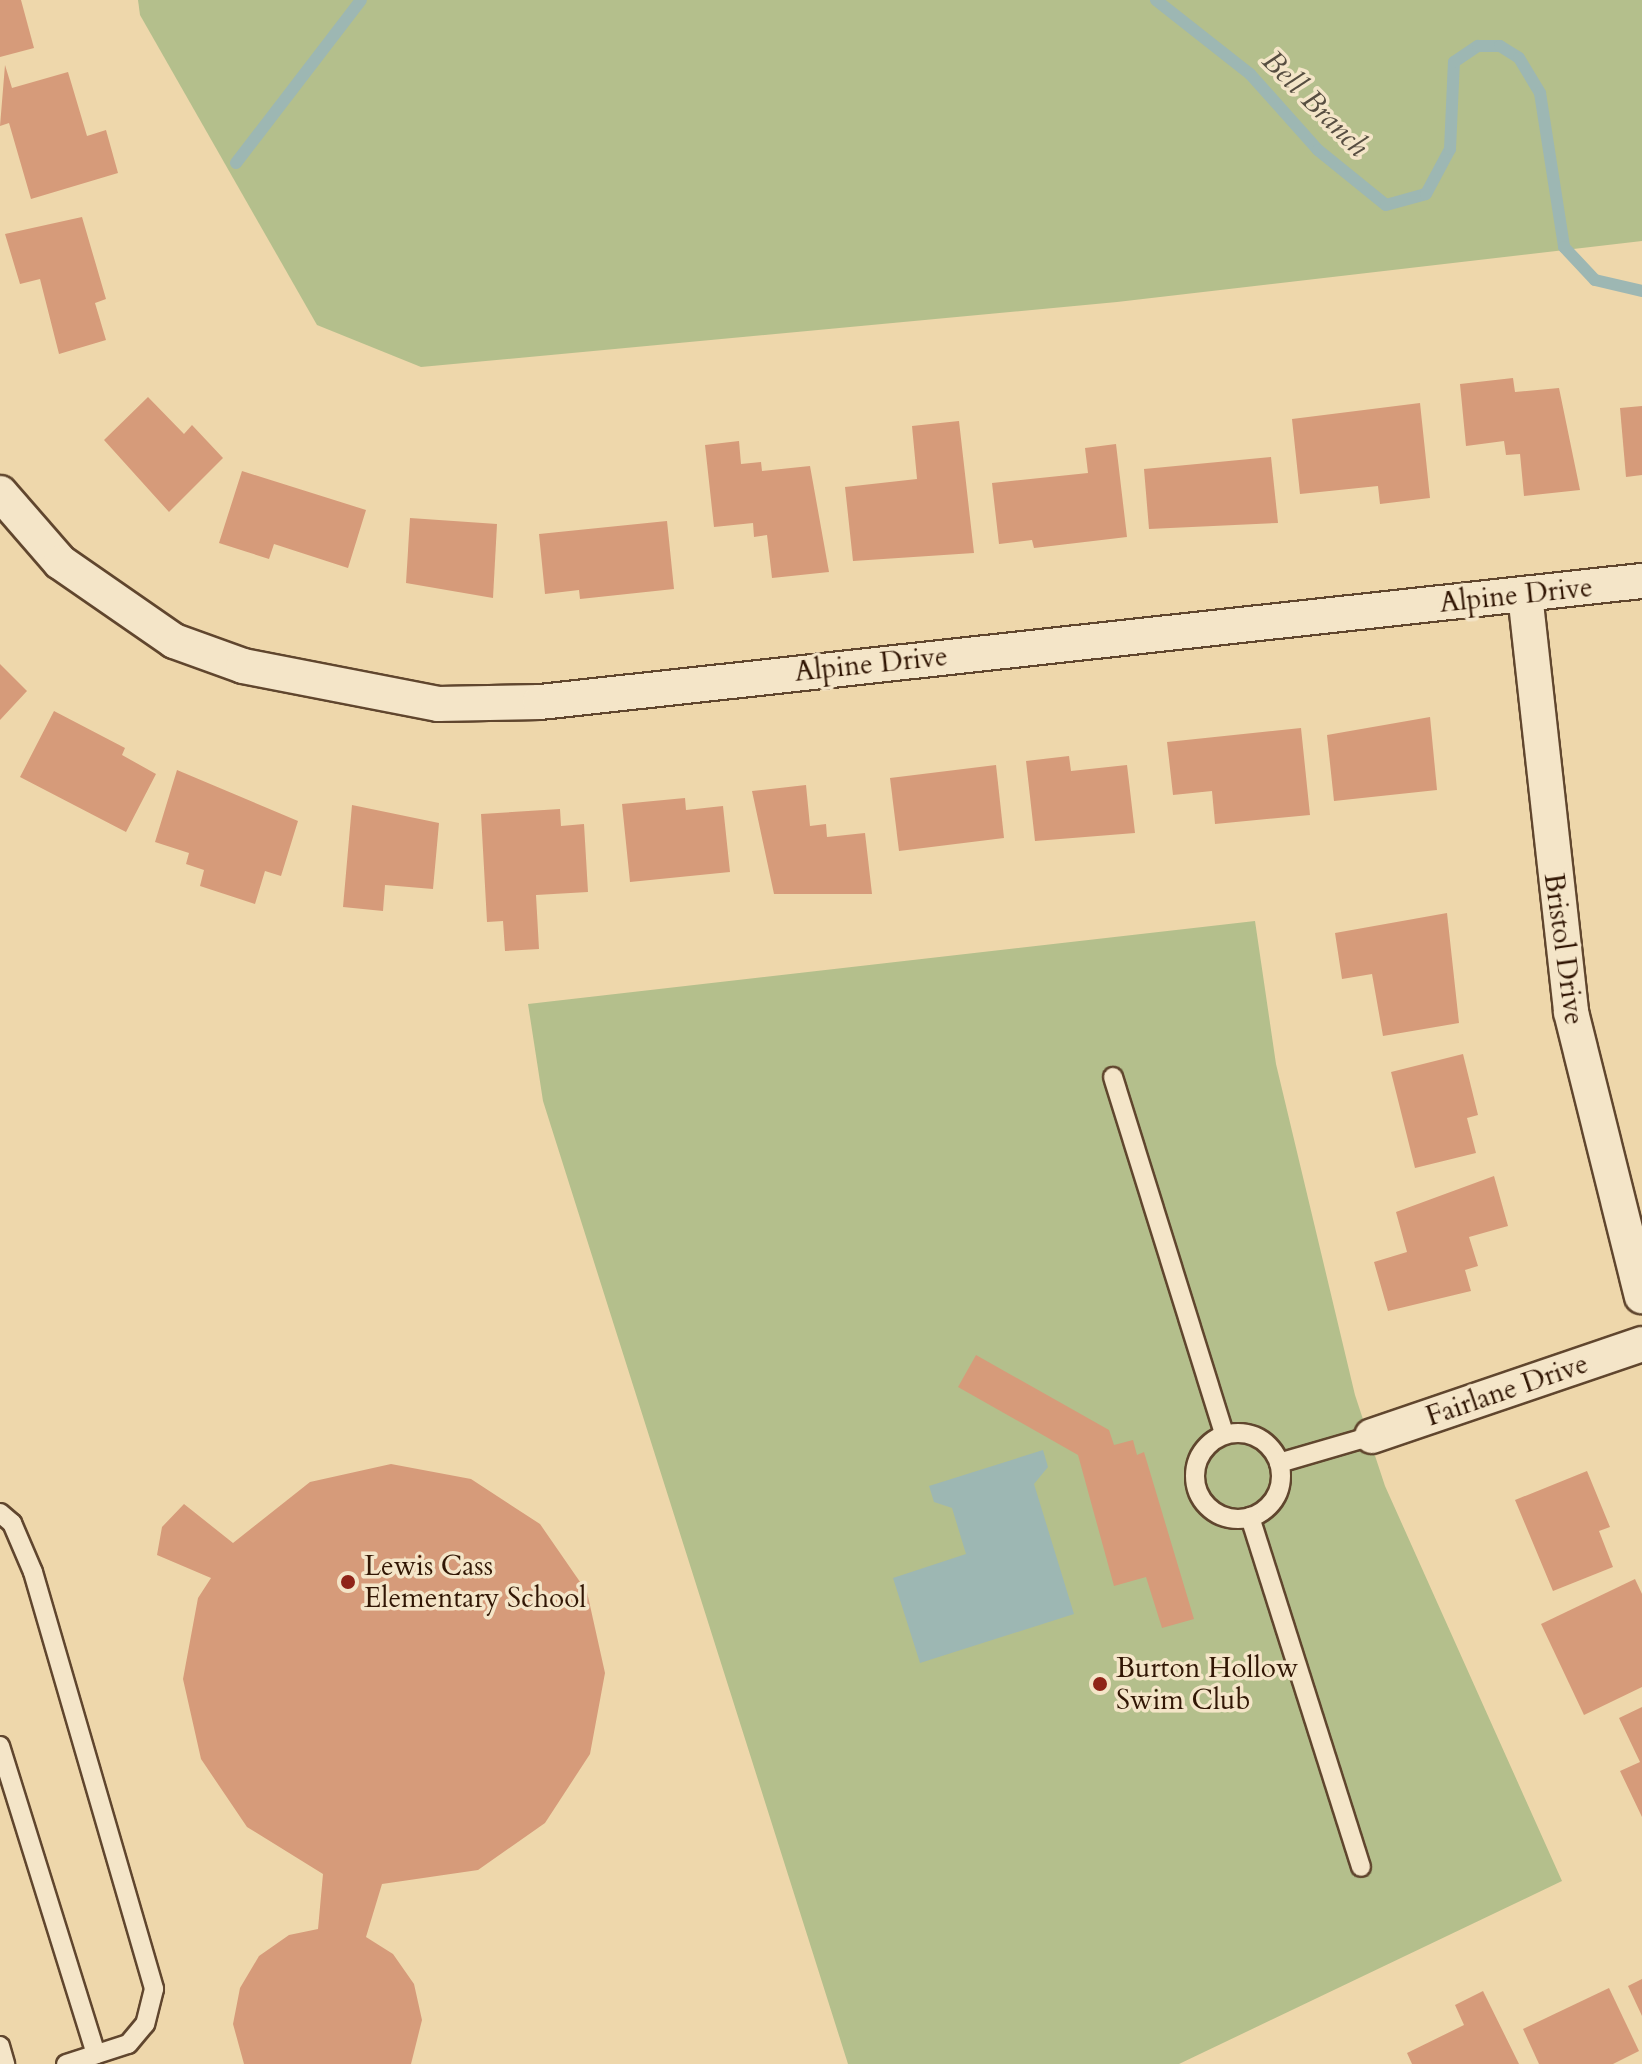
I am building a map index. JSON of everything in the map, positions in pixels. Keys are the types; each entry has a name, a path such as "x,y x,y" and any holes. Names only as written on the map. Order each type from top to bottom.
{"street":[{"name":"Alpine Drive","path":"0,493 60,562 116,607 174,641 243,666 371,694 482,705 1642,581"},
{"name":"Bristol Drive","path":"1525,594 1571,1012 1642,1296"},
{"name":"Fairlane Drive","path":"1372,1436 1642,1344"}],"lane":[{"path":"1113,1077 1224,1434"},
{"path":"1224,1434 1257,1437 1279,1463 1276,1495 1250,1517 1218,1514 1197,1489 1199,1456 1224,1434"},
{"path":"1279,1463 1372,1436"},
{"path":"0,1513 12,1523 33,1572 154,1989 145,2024 128,2044 66,2064"},
{"path":"1250,1517 1361,1867"},
{"path":"0,1746 96,2054"},
{"path":"0,2046 5,2064"}],"green space":[{"path":"138,0 1642,0 1642,241 1117,302 421,367 317,325 140,15"},
{"name":"Burton Hollow Swim Club","path":"1255,921 1276,1064 1355,1395 1385,1486 1562,1881 1179,2064 848,2064 543,1101 528,1004"}],"water":[{"path":"1043,1450 1048,1467 1034,1484 1074,1614 920,1663 893,1578 966,1554 952,1508 934,1502 929,1486"}],"building":[{"path":"0,0 21,0 34,48 0,57"},
{"path":"5,65 12,88 68,72 87,136 106,130 118,173 31,199 9,123 0,126"},
{"path":"82,217 106,299 95,303 106,340 59,354 40,279 20,284 5,234"},
{"path":"1513,378 1515,392 1559,388 1580,490 1524,496 1520,454 1506,455 1504,441 1466,446 1460,384"},
{"path":"148,397 184,434 192,425 223,458 169,512 104,440"},
{"path":"1420,403 1430,498 1380,504 1378,486 1300,494 1292,419"},
{"path":"1642,406 1642,475 1626,477 1620,408"},
{"path":"959,421 974,553 853,561 845,487 917,479 912,426"},
{"path":"739,441 741,464 761,462 762,471 810,466 829,572 772,578 767,535 754,537 753,523 714,527 705,445"},
{"path":"1116,444 1127,537 1034,548 1032,540 999,544 992,483 1088,473 1085,448"},
{"path":"1271,457 1278,523 1149,529 1144,469"},
{"path":"242,471 366,510 348,568 274,544 269,559 219,543"},
{"path":"410,518 497,524 493,598 406,583"},
{"path":"667,521 674,589 580,599 579,590 545,594 539,534"},
{"path":"0,664 27,691 0,720"},
{"path":"54,711 125,748 122,755 156,774 126,832 20,777"},
{"path":"1430,717 1437,790 1334,801 1327,735"},
{"path":"1301,728 1310,815 1215,824 1212,791 1173,795 1167,742"},
{"path":"1069,756 1071,771 1127,765 1135,833 1035,841 1026,761"},
{"path":"996,765 1004,838 899,851 890,778"},
{"path":"177,770 298,821 281,876 265,871 255,904 200,886 204,870 186,864 189,853 155,842"},
{"path":"806,785 810,826 826,824 827,837 865,833 872,894 774,894 752,791"},
{"path":"685,798 686,810 723,806 730,872 630,882 622,804"},
{"path":"352,805 439,823 433,889 385,885 383,911 343,907"},
{"path":"560,809 561,826 584,824 588,892 536,895 539,949 505,951 503,921 487,922 481,814"},
{"path":"1447,913 1459,1023 1383,1036 1372,974 1342,979 1335,933"},
{"path":"1463,1054 1478,1115 1467,1118 1476,1153 1415,1168 1391,1072"},
{"path":"1494,1176 1508,1226 1469,1237 1478,1266 1465,1270 1471,1291 1388,1311 1374,1262 1407,1252 1396,1212"},
{"path":"976,1355 1109,1430 1114,1445 1133,1440 1137,1455 1144,1452 1194,1619 1162,1628 1146,1577 1114,1586 1078,1455 958,1387"},
{"path":"391,1464 471,1479 540,1524 587,1592 605,1673 590,1754 545,1823 478,1870 382,1884 366,1937 393,1954 414,1984 422,2020 411,2064 244,2064 233,2024 240,1988 259,1956 289,1935 318,1929 323,1874 247,1827 201,1759 183,1679 198,1598 211,1578 157,1555 162,1527 184,1504 233,1543 310,1482"},
{"path":"1587,1471 1610,1527 1599,1531 1613,1567 1553,1591 1515,1500"},
{"path":"1635,1579 1642,1594 1642,1687 1584,1715 1541,1624"},
{"path":"1642,1707 1642,1817 1620,1771 1640,1762 1619,1718"},
{"path":"1642,1979 1642,2016 1628,1986"},
{"path":"1609,1988 1639,2051 1613,2064 1539,2064 1523,2029"},
{"path":"1483,1991 1519,2064 1412,2064 1407,2053 1464,2025 1455,2005"}],"waterway":[{"path":"236,163 361,0"},
{"name":"Bell Branch","path":"1156,0 1250,74 1318,150 1386,205 1426,194 1450,149 1454,62 1478,46 1500,46 1519,58 1540,93 1564,247 1595,280 1642,291"}],"place":[{"name":"Lewis Cass Elementary School","path":"348,1582"},
{"name":"Burton Hollow Swim Club","path":"1100,1684"}]}
